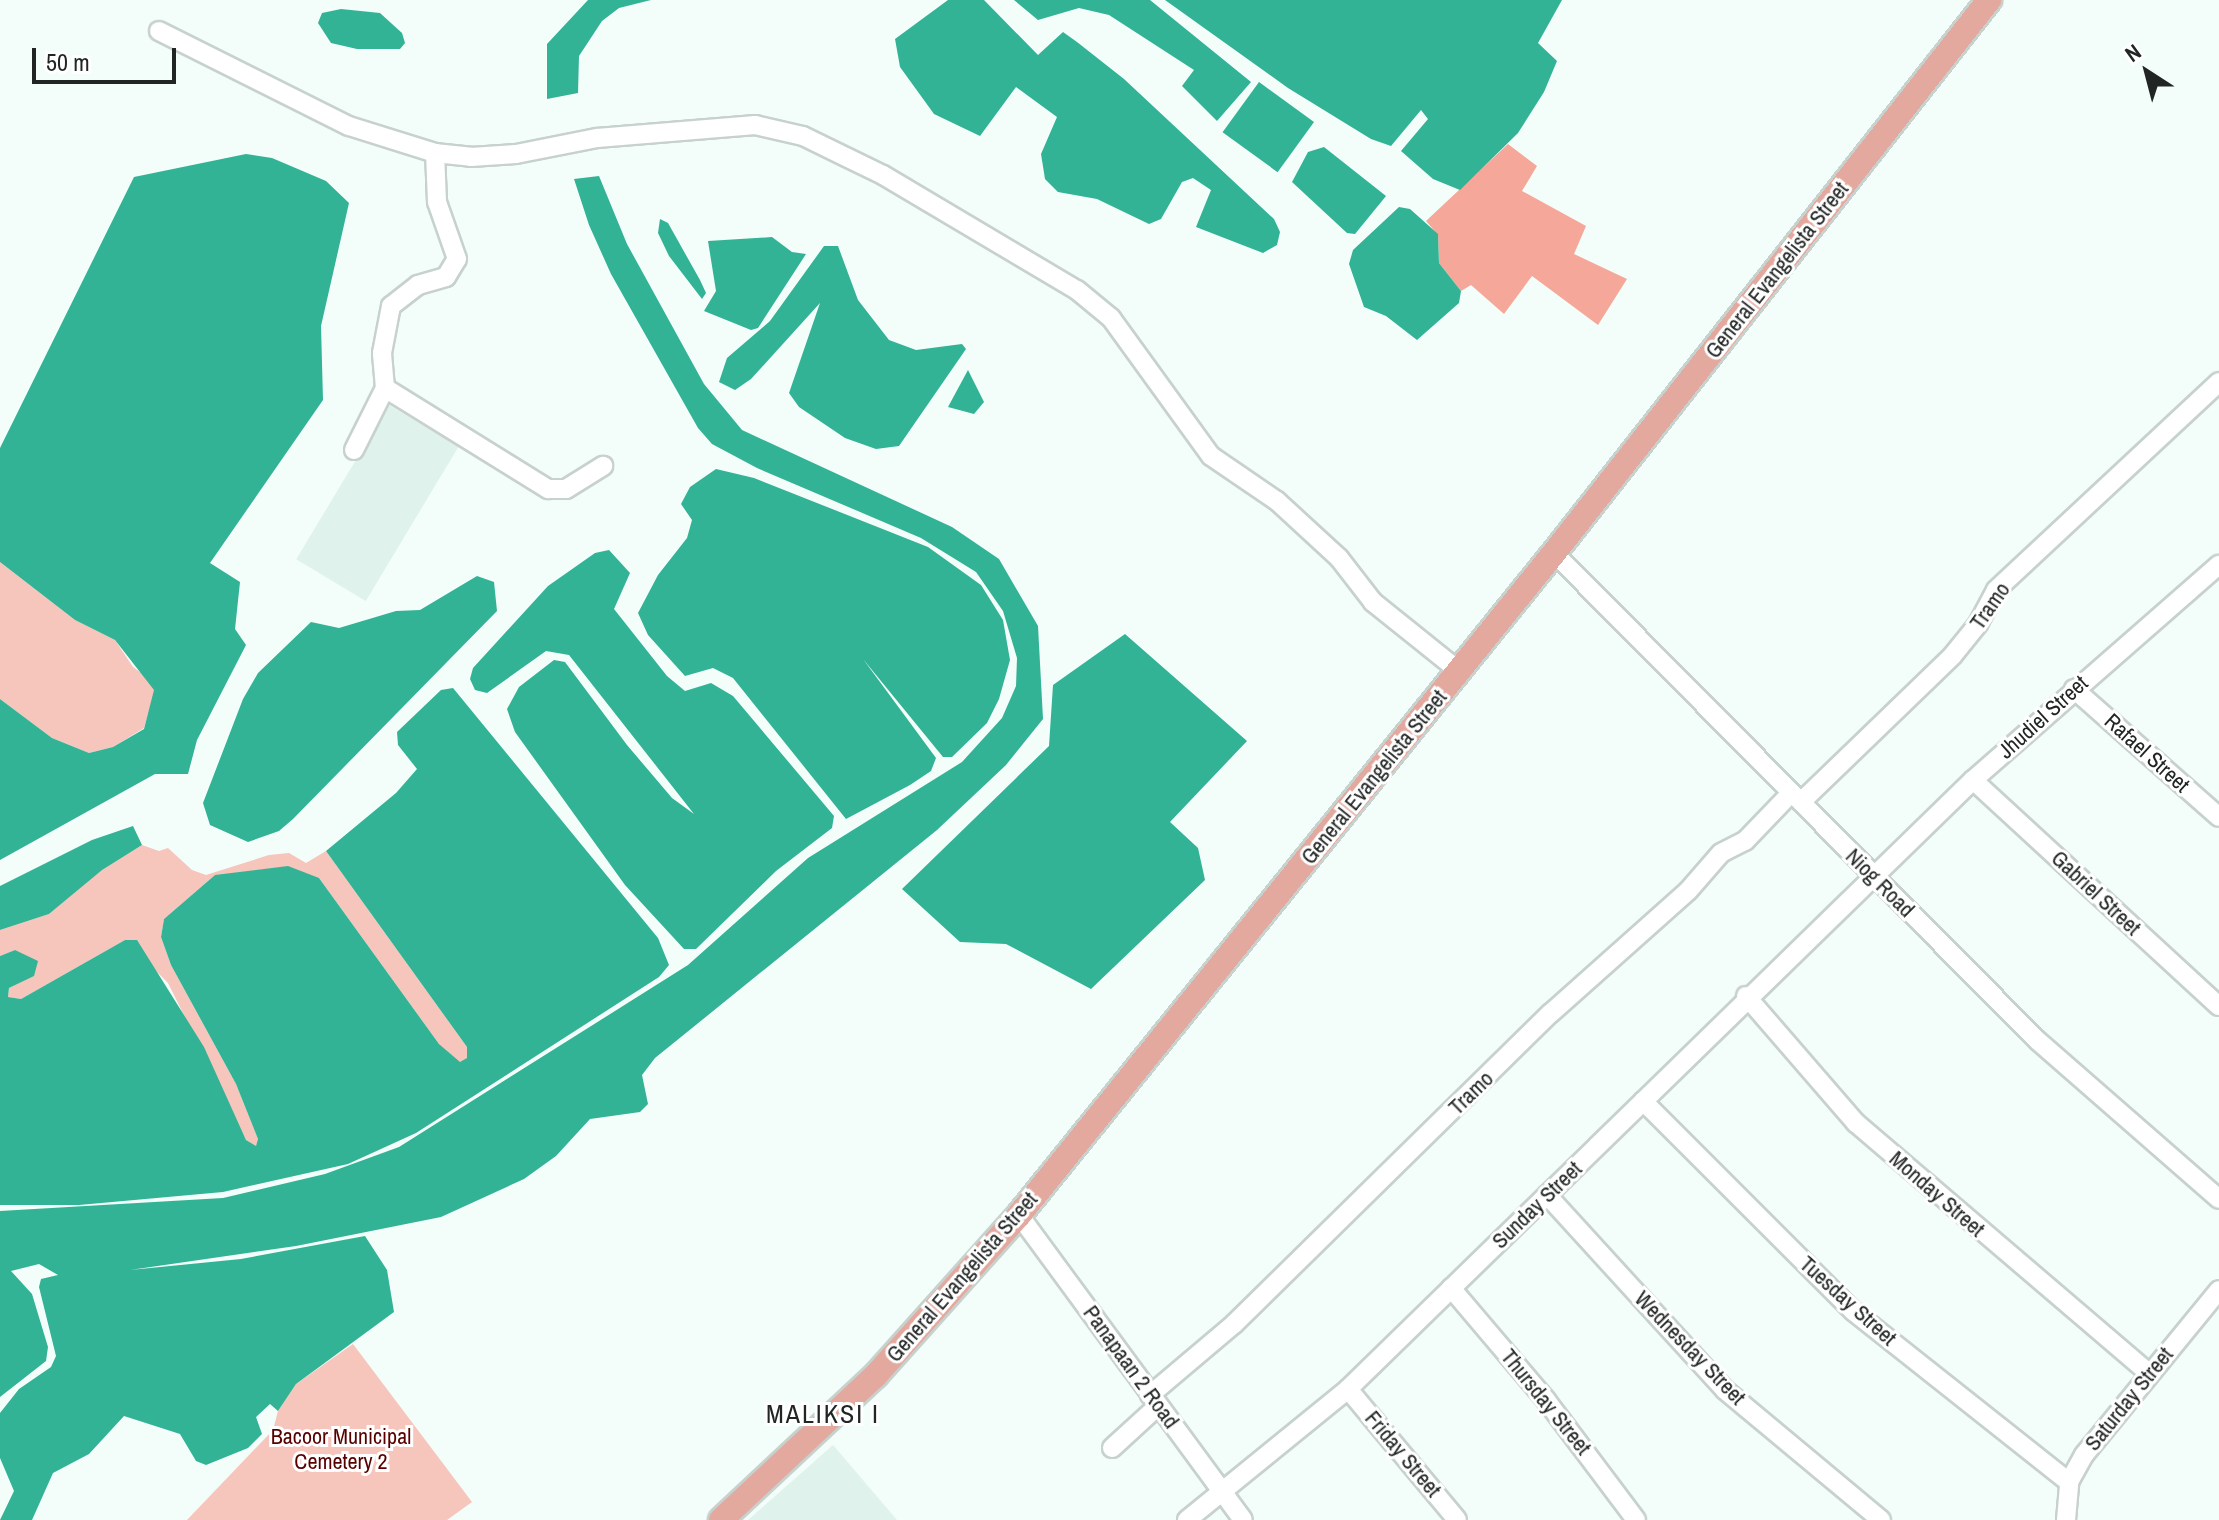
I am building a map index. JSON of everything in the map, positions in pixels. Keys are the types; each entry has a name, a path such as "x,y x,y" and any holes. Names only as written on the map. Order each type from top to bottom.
{"main road":[{"name":"General Evangelista Street","path":"721,1520 876,1375 1019,1215 1554,553 1989,0"}],"street":[{"path":"159,31 349,126 435,153 516,154 597,138 755,125 803,136 883,175 1077,290 1111,318 1211,456 1277,501 1339,558 1373,602 1459,671"},
{"path":"354,450 385,388 382,353 391,306 418,285 446,277 457,259 437,202 435,153"},
{"name":"Tramo","path":"1112,1448 1154,1401 1551,1013 1688,891 1721,853 1745,841 1796,798 1953,655 1978,624 1996,590 2219,382"},
{"path":"385,388 548,489 566,489 603,466"},
{"name":"Niog Road","path":"1554,553 2038,1041 2219,1199"},
{"name":"Jhudiel Street","path":"1874,876 1973,780 2219,565"},
{"name":"Rafael Street","path":"2074,689 2219,817"},
{"name":"Gabriel Street","path":"1973,780 2219,1006"},
{"name":"Sunday Street","path":"1187,1520 1348,1389 1746,996 1874,876"},
{"name":"Monday Street","path":"1746,996 1856,1123 2148,1372"},
{"name":"Tuesday Street","path":"1643,1101 1853,1311 2069,1482"},
{"name":"Wednesday Street","path":"1547,1195 1725,1390 1881,1520"},
{"name":"Panapaan 2 Road","path":"1019,1215 1243,1520"},
{"name":"Thursday Street","path":"1451,1288 1546,1400 1636,1520"},
{"name":"Saturday Street","path":"2069,1482 2148,1372 2219,1290"},
{"name":"Friday Street","path":"1348,1389 1457,1520"},
{"path":"2066,1520 2069,1482"}],"shaded area":[{"path":"588,0 651,0 619,8 602,21 579,56 578,93 547,99 547,44"},
{"path":"948,0 984,0 1038,55 1063,32 1077,42 1124,79 1274,219 1280,232 1277,245 1263,253 1196,227 1211,190 1193,178 1182,182 1161,219 1149,224 1097,199 1058,192 1045,179 1041,154 1057,117 1016,87 980,136 934,114 900,67 895,39"},
{"path":"1014,0 1150,0 1251,82 1217,121 1182,86 1194,70 1109,15 1079,8 1038,20"},
{"path":"1165,0 1562,0 1538,43 1557,61 1544,92 1518,133 1460,190 1433,179 1401,151 1428,119 1421,110 1391,146 1371,139 1288,88"},
{"path":"341,9 380,13 402,33 405,43 400,49 357,49 331,43 318,23 322,13"},
{"path":"1259,82 1314,122 1278,172 1223,132"},
{"path":"1508,144 1537,166 1522,191 1586,226 1574,254 1627,279 1598,325 1532,276 1504,314 1471,285 1461,291 1439,263 1438,235 1426,221"},
{"path":"1324,147 1386,196 1355,234 1347,233 1292,182 1308,152"},
{"path":"246,154 272,158 326,181 349,203 321,326 323,400 210,563 240,582 235,629 246,645 197,740 188,774 155,774 0,860 0,699 52,738 89,753 113,747 144,729 154,690 115,640 75,620 0,562 0,448 134,177"},
{"path":"599,176 627,244 704,384 742,430 952,527 999,559 1038,626 1043,719 1006,765 937,830 655,1058 642,1075 648,1104 640,1112 590,1119 556,1156 524,1179 441,1217 296,1246 130,1270 241,1259 365,1236 387,1270 394,1312 296,1384 278,1411 270,1404 256,1417 262,1434 248,1448 206,1465 196,1461 180,1434 124,1416 89,1454 53,1473 32,1520 0,1520 14,1491 0,1458 0,1413 19,1389 51,1367 56,1356 39,1287 41,1279 58,1275 39,1264 11,1271 32,1294 48,1347 46,1361 0,1397 0,1211 223,1198 325,1174 399,1147 688,965 808,858 962,762 1002,718 1016,686 1017,658 1003,611 976,572 921,538 757,468 712,444 698,428 611,274 589,225 574,179"},
{"path":"1399,207 1410,209 1438,234 1439,263 1461,291 1459,303 1417,340 1386,316 1364,307 1349,264 1353,250"},
{"path":"660,219 668,223 700,280 706,293 702,299 669,256 658,233"},
{"path":"772,237 792,252 806,254 758,328 751,330 704,311 716,291 708,241"},
{"path":"824,246 838,246 858,300 889,340 916,350 962,344 966,349 899,446 876,449 845,438 799,407 789,393 820,303 751,379 735,390 719,382 727,358 770,321"},
{"path":"968,370 984,402 974,414 948,407"},
{"path":"389,405 458,447 366,601 296,559"},
{"path":"716,469 754,478 928,547 981,585 1003,620 1010,660 999,699 987,723 952,757 943,757 863,659 936,758 931,771 846,819 733,678 713,668 685,676 648,635 638,613 658,575 687,538 692,520 681,504 690,487"},
{"path":"609,550 630,573 614,609 667,676 685,691 711,683 733,696 834,816 832,828 776,871 696,949 684,949 625,885 515,732 507,709 519,687 554,660 565,662 627,745 672,798 694,814 569,655 546,651 487,693 475,690 470,679 473,668 548,586 595,553"},
{"path":"477,576 494,582 497,611 293,819 279,831 248,842 210,825 203,803 243,699 258,673 311,622 339,628 396,611 420,610"},
{"path":"1125,634 1247,741 1170,822 1198,848 1205,880 1091,989 1006,944 960,942 902,889 1049,746 1053,685"},
{"path":"453,688 658,938 669,965 659,977 416,1133 348,1164 223,1192 79,1205 0,1205 0,956 15,950 38,961 34,976 9,988 8,997 21,999 125,940 137,940 204,1047 246,1140 256,1146 258,1139 236,1084 171,965 161,937 164,919 215,875 288,866 319,878 439,1044 460,1062 467,1058 467,1047 326,851 396,793 417,769 398,745 397,732 441,690"},
{"path":"133,826 142,845 102,870 49,914 0,930 0,886 92,840"},
{"path":"833,1445 897,1520 748,1520"}],"green space":[{"path":"0,562 75,620 115,640 133,667 147,677 155,690 144,728 113,747 89,753 52,738 0,699"},
{"path":"142,845 159,851 168,848 192,870 206,875 269,855 289,853 306,863 326,851 467,1047 468,1058 460,1063 439,1044 319,878 215,875 164,919 161,937 171,965 236,1084 258,1139 256,1147 246,1140 168,983 125,940 21,999 8,997 9,988 33,976 15,950 0,956 0,930 49,914 102,869"},
{"name":"Bacoor Municipal Cemetery 2","path":"353,1344 472,1502 447,1520 187,1520 273,1430 278,1411 296,1384"}],"district":[{"name":"MALIKSI I","path":"823,1414"}]}
